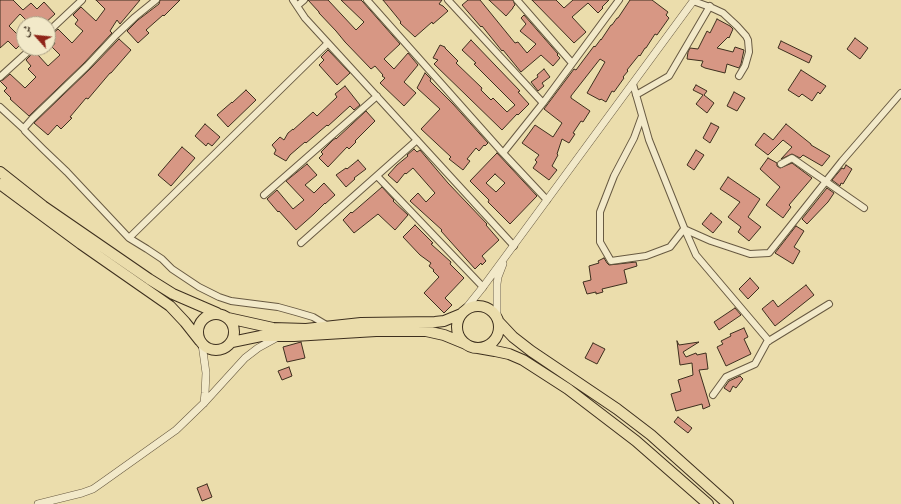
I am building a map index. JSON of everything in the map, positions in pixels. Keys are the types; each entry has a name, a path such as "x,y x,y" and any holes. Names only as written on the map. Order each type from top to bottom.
{"highway":[{"path":"0,172 43,206 149,279 173,294 217,314"},
{"path":"0,184 81,244 170,306 186,322 201,343 206,348 218,351 228,346 232,342 235,332 232,321 225,315 212,314 207,316 199,325 198,336 201,343"},
{"path":"228,318 283,329 306,329 369,323 444,321 462,313 468,308 475,306 488,308 526,348 617,409 651,435 728,504"},
{"path":"462,313 458,319 457,330 458,336 466,344"},
{"path":"478,348 490,344 495,339 498,334 499,327 497,319"},
{"path":"232,342 261,336 426,331 444,335 471,347 509,354 523,360 568,389 636,441 708,504"}],"street":[{"path":"56,24 82,0"},
{"path":"24,129 32,119 116,35 156,0"},
{"path":"304,0 295,3 305,18 514,246"},
{"path":"367,0 503,153 548,200"},
{"path":"448,0 543,102"},
{"path":"517,0 572,63"},
{"path":"503,153 617,3 610,0"},
{"path":"462,313 514,246 694,1 710,6 723,13 746,36 748,40 748,52 745,66 739,76"},
{"path":"636,95 669,76 710,6"},
{"path":"129,238 328,42"},
{"path":"0,77 23,56"},
{"path":"633,84 649,140 684,229 696,255 769,341"},
{"path":"684,229 710,241 750,254 769,253 842,161 901,93"},
{"path":"264,195 377,96"},
{"path":"0,107 67,172 129,238 147,248 162,259 172,269 199,287 219,297 231,301 296,312 313,317 329,327"},
{"path":"642,116 634,138 614,176 600,212 600,242 611,261 646,256 670,247 684,229"},
{"path":"301,244 417,140"},
{"path":"781,164 792,158 864,208"},
{"path":"377,176 483,287"},
{"path":"497,319 497,284 500,270 507,254"},
{"path":"713,394 726,377 755,364 767,342 829,304"},
{"path":"38,504 82,492 103,482 168,437 204,403 245,358 258,348 281,336"},
{"path":"201,343 206,374 204,403"}],"building":[{"path":"0,0 13,0 23,10 31,3 37,9 44,2 55,14 53,16 22,16 20,14 16,16 16,18 9,26 16,33 16,49 8,41 0,48"},
{"path":"96,0 140,0 120,24 117,20 110,31 112,33 84,63 29,116 10,99 11,98 4,91 7,88 0,81 10,74 25,88 36,77 28,69 31,66 26,60 30,56 39,56 48,66 60,55 56,51 56,31 58,29 72,43 83,31 75,24 78,20 73,15 81,7 96,21 105,9"},
{"path":"160,0 180,0 164,16 163,15 146,30 149,33 138,43 127,31 138,20 159,4"},
{"path":"308,0 328,0 356,30 364,22 341,0 361,0 363,2 400,44 384,59 394,69 408,53 418,65 404,82 416,93 404,106 380,83 385,78 375,66 371,69"},
{"path":"383,0 442,0 439,4 448,11 433,24 432,22 415,37 400,23 401,22"},
{"path":"468,0 480,0 515,43 518,42 527,53 536,44 520,31 526,24 521,18 524,15 560,58 553,66 541,55 521,72 462,5"},
{"path":"489,0 513,0 515,5 506,16"},
{"path":"532,0 556,0 564,8 573,0 609,0 598,13 588,3 572,17 586,32 574,43"},
{"path":"630,0 652,0 668,12 666,15 669,18 657,35 655,34 640,56 639,55 627,70 628,71 623,77 624,78 614,92 612,91 606,102 587,93 605,62 600,59 571,96 571,98 590,111 573,133 575,134 569,143 562,139 557,154 558,155 552,166 557,170 549,180 533,168 537,162 535,160 539,155 522,143 535,125 553,137 562,123 544,109 574,69 576,70 594,46 595,47 601,40"},
{"path":"717,19 733,29 729,38 728,37 717,48 733,52 735,47 744,50 739,68 727,64 725,73 701,66 703,61 687,59 690,48 698,49 707,31 710,33"},
{"path":"855,38 868,48 860,59 847,49"},
{"path":"119,39 131,50 88,99 86,98 70,117 72,118 61,129 57,125 48,135 34,123 90,69"},
{"path":"471,40 520,91 518,92 529,104 502,130 434,64 438,60 433,58 440,45 445,47 458,61 456,63 482,88 481,90 491,100 493,98 507,112 515,105 462,50"},
{"path":"781,41 812,56 809,63 778,48"},
{"path":"328,50 350,73 337,85 319,65 324,60 321,57"},
{"path":"544,69 550,77 542,83 544,86 538,91 531,82 538,77 537,75"},
{"path":"801,70 826,86 820,94 818,92 812,101 802,94 799,97 788,90"},
{"path":"425,73 431,79 430,81 488,143 479,151 476,148 467,159 470,161 463,170 449,159 451,157 421,129 440,109 417,88"},
{"path":"696,85 707,91 704,95 714,103 707,113 696,104 703,95 693,90"},
{"path":"345,86 360,105 354,110 350,106 328,126 327,125 306,143 305,142 290,155 286,161 274,154 276,150 272,145 280,137 284,140 288,133 313,112 317,116 337,97 335,94"},
{"path":"246,90 256,100 228,127 217,115"},
{"path":"734,92 745,98 737,111 727,106"},
{"path":"366,111 375,121 349,149 347,147 328,167 319,158 323,154 321,152"},
{"path":"711,123 719,127 710,143 703,138"},
{"path":"205,124 220,137 212,146 208,143 206,146 195,136"},
{"path":"786,124 811,145 830,156 822,166 803,155 800,158 792,154 781,159 792,147 783,140 768,155 755,145 764,133 773,140"},
{"path":"182,147 195,158 171,186 158,175"},
{"path":"414,149 417,152 420,150 448,183 487,224 486,225 499,240 482,256 486,261 482,265 481,263 475,269 441,231 442,230 410,201 418,193 426,202 435,193 413,168 406,174 405,173 397,183 388,175"},
{"path":"696,150 704,155 694,170 687,165"},
{"path":"497,153 537,196 510,224 470,181","holes":["495,174 505,183 496,192 486,183"]},
{"path":"768,158 777,163 777,166 780,168 792,163 812,178 789,205 791,207 783,218 766,205 780,187 760,169"},
{"path":"358,160 366,169 354,178 355,179 346,187 336,175 346,168 347,169"},
{"path":"307,164 317,175 305,185 314,193 324,183 335,195 296,230 267,199 277,190 293,209 304,200 286,181"},
{"path":"846,165 852,169 843,184 841,183 840,186 832,180 842,168 844,169"},
{"path":"728,177 760,199 748,217 761,227 749,241 738,232 741,227 728,217 740,202 720,189"},
{"path":"382,187 394,200 393,201 408,215 395,230 378,214 354,233 343,220"},
{"path":"827,188 834,193 828,202 807,224 802,219"},
{"path":"711,213 722,222 713,233 702,224"},
{"path":"415,225 433,243 431,244 451,262 450,264 464,278 445,298 452,305 444,313 424,293 439,277 429,266 431,263 420,255 403,237"},
{"path":"796,226 804,231 794,247 800,251 793,264 775,253"},
{"path":"604,258 609,265 636,262 637,266 624,270 627,283 602,289 603,292 596,294 596,292 587,294 583,282 591,280 589,266 599,263 598,261"},
{"path":"750,278 759,288 748,299 739,289"},
{"path":"806,285 814,295 775,326 762,309 773,300 778,307"},
{"path":"735,308 741,315 719,330 714,322"},
{"path":"744,328 748,337 744,339 751,354 726,366 717,347 723,344 721,341 731,336 730,334"},
{"path":"677,341 679,345 699,342 683,352 686,357 696,353 697,355 706,353 708,369 699,370 710,406 703,409 702,404 676,411 671,394 681,391 678,380 693,375 692,363 680,365"},
{"path":"301,342 305,358 287,362 283,347"},
{"path":"593,343 605,349 597,364 585,358"},
{"path":"289,367 292,376 282,380 278,371"},
{"path":"740,376 743,379 736,388 733,386 730,392 724,388 729,381"},
{"path":"678,417 692,428 688,433 674,422"},
{"path":"207,484 212,497 202,501 197,488"}]}
